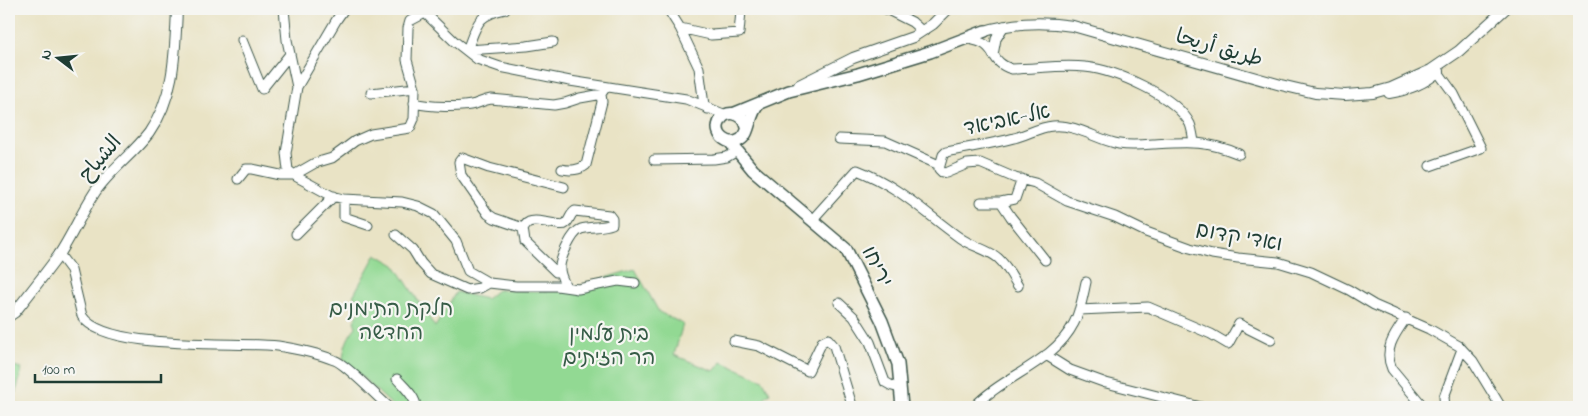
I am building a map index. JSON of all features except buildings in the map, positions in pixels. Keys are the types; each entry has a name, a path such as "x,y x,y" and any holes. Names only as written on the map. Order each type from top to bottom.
{"main road":[{"name":"طريق أريحا","path":"789,91 867,71 930,52 985,31"},
{"path":"765,100 757,106 746,131 734,146 720,134 718,126 720,122 731,114 765,100 789,91"},
{"path":"731,114 744,118 746,131"},
{"name":"יריחו","path":"746,131 745,148 748,158 762,178"},
{"name":"יריחו","path":"734,146 745,162 762,178 846,249 882,321 898,364 902,407"}],"street":[{"name":"الشياح","path":"9,316 15,312 59,254 104,180 148,134 156,121 170,90 175,59 177,9"},
{"path":"284,9 297,87"},
{"path":"344,9 336,19 297,87 286,153 288,170 316,188 334,196 344,199 402,202 418,206 434,214 456,240 468,271 489,283 578,289 618,281 634,283"},
{"path":"467,50 480,20 494,11 505,9"},
{"path":"668,9 680,28 699,68 704,106 712,112 718,126"},
{"path":"886,9 912,22 922,31"},
{"path":"789,91 853,58 914,37 933,24 948,9"},
{"name":"طريق أريحا","path":"985,31 1004,26 1039,22 1073,26 1281,86 1315,93 1345,95 1373,93 1391,88 1431,70 1459,52 1505,9"},
{"path":"238,179 246,169 280,175 294,175 315,163 332,158 355,141 371,134 410,128 414,119 415,88 407,60 408,28 410,21 423,11 454,41 478,58 500,67 603,90 686,100 731,114"},
{"path":"680,28 711,35 738,32 741,11"},
{"path":"994,55 996,38 1004,26"},
{"path":"966,38 982,42 994,55 997,62 1004,67 1012,69 1083,67 1123,76 1167,101 1184,115 1191,125 1194,142"},
{"path":"242,40 262,89 290,54"},
{"path":"467,50 527,46 553,42"},
{"path":"1373,93 1384,94 1419,85 1438,72 1459,52"},
{"path":"1430,166 1481,148 1454,94 1438,72"},
{"path":"370,93 415,88"},
{"path":"414,103 427,106 454,106 475,104 491,99 554,105 603,90"},
{"path":"562,169 582,168 586,165 602,102 603,90"},
{"name":"אל-אביאד","path":"939,167 946,152 1015,138 1043,127 1056,125 1075,128 1116,144 1194,142 1219,146 1239,154"},
{"path":"839,139 885,141 939,167"},
{"path":"654,160 727,157 734,146"},
{"path":"523,228 488,214 461,175 459,162 462,158 489,168 564,187"},
{"name":"ואדי קדום","path":"939,167 942,172 946,173 974,162 1035,184 1067,201 1190,248 1229,257 1278,262 1311,272 1350,290 1374,305 1429,329 1462,349 1473,361 1501,407"},
{"path":"812,220 857,170 908,196 961,239 996,256 1010,270 1018,286"},
{"path":"981,202 1001,202 1015,199 1022,179"},
{"path":"296,234 334,196"},
{"path":"344,199 344,217 368,225"},
{"path":"1001,202 1045,260"},
{"path":"523,228 529,222 542,221 562,226 575,211 608,215 612,219 612,224 580,229 575,233 564,251 559,266 566,287"},
{"path":"523,228 526,242 556,272 560,272"},
{"path":"396,236 413,250 431,274 467,290 480,288 489,283"},
{"path":"59,254 71,270 82,316 86,322 94,327 122,336 157,342 278,346 320,355 337,360 389,407"},
{"path":"974,407 986,394 1046,355 1063,341 1075,322 1086,282"},
{"path":"839,303 854,317 870,342 886,382 900,388"},
{"path":"1079,310 1148,307 1211,334 1228,344 1239,324 1271,340"},
{"path":"1406,318 1390,344 1388,362 1422,405"},
{"path":"734,341 759,346 808,371 822,342 828,339 834,346 851,407"},
{"path":"1445,407 1444,397 1462,349"},
{"path":"1046,355 1070,370 1106,383 1201,407"},
{"path":"398,379 413,399 416,407"}],"green space":[{"name":"בית עלמין הר הזיתים","path":"376,254 395,265 435,327 456,292 486,299 497,290 581,292 601,279 635,269 659,312 683,324 674,355 714,371 722,362 763,380 770,393 761,401 764,407 394,407 343,359 347,342 356,327 354,321 365,303 353,296"},
{"path":"9,365 22,368 16,393 9,391"}],"park label":[{"name":"חלקת התימנים החדשה","path":"391,322"}]}
